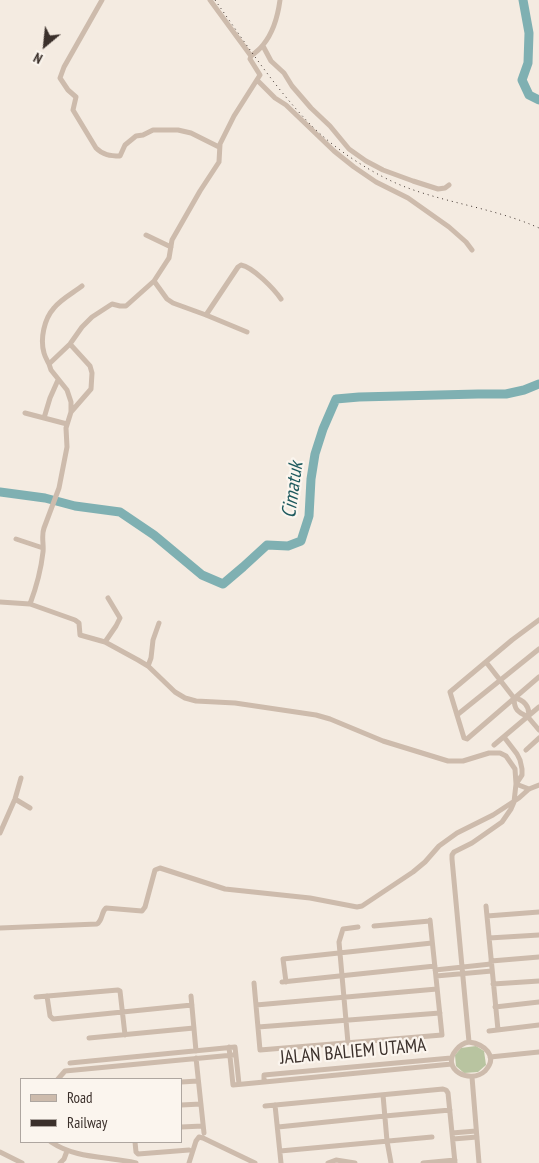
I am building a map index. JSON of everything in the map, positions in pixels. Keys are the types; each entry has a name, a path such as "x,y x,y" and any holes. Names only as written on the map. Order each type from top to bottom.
{"street":[{"path":"102,0 64,67 60,78 68,90 76,97 73,110 96,148 106,155 120,156 125,145 136,136 153,130 178,130 220,147"},
{"path":"49,364 70,344 95,314 112,304 126,306 154,281 169,258 172,240 219,162 220,147 234,116 260,75 250,59 251,56 210,0"},
{"path":"251,56 263,46 269,35 276,18 280,0"},
{"path":"263,46 269,58 310,108 330,126 350,149 366,161 383,170 438,189 449,185"},
{"path":"257,80 272,96 286,105 334,151 354,167 384,186 408,198 449,227 472,250"},
{"path":"146,235 171,247"},
{"path":"206,315 241,265 250,269 270,286 280,300"},
{"path":"154,281 170,302 247,332"},
{"path":"30,604 38,580 43,548 42,533 59,488 67,448 66,428 71,412 71,402 68,393 49,368 44,354 42,344 43,332 48,317 55,307 82,286"},
{"path":"70,344 91,368 92,373 91,389 71,412"},
{"path":"44,418 58,380"},
{"path":"25,414 68,424"},
{"path":"16,539 43,548"},
{"path":"105,642 120,618 108,598"},
{"path":"0,602 30,604 75,620 78,623 81,636 105,642 148,666 175,692 190,700 235,703 316,715 330,719 383,742 448,761 469,760 489,754 502,754 509,759 515,769 516,784 514,802 507,816 502,822 452,855 469,1042"},
{"path":"539,620 450,692 464,738 466,739 539,677"},
{"path":"148,666 151,658 152,640 159,623"},
{"path":"457,715 539,649"},
{"path":"486,662 514,698 514,705 518,712 528,717 539,730"},
{"path":"514,698 520,699 526,705 530,712 528,717"},
{"path":"494,745 539,707"},
{"path":"504,737 517,754 521,764 522,775 516,784"},
{"path":"526,750 539,738"},
{"path":"0,832 15,799 21,778"},
{"path":"516,784 529,789"},
{"path":"0,928 97,924 101,921 106,908 142,911 145,907 155,870 160,868 224,889 310,898 357,907 362,906 414,872 447,840 487,819 514,802 529,789 539,785"},
{"path":"15,799 30,808"},
{"path":"486,906 498,1030"},
{"path":"487,916 539,912"},
{"path":"254,983 260,1050 442,1035 430,920 374,926"},
{"path":"348,1043 339,942 343,929 358,927"},
{"path":"489,938 539,935"},
{"path":"432,943 284,959 284,982 462,967 539,957"},
{"path":"436,976 492,971"},
{"path":"493,984 539,980"},
{"path":"36,997 116,989 120,991 125,1035"},
{"path":"256,1006 437,990"},
{"path":"47,996 51,1018 53,1019 192,1005"},
{"path":"191,996 196,1051"},
{"path":"495,1007 539,1002"},
{"path":"258,1027 440,1013"},
{"path":"489,1031 539,1025"},
{"path":"89,1038 194,1028"},
{"path":"469,1042 482,1046 488,1051 490,1062 481,1074 465,1076 454,1070 452,1061 454,1053 462,1044 469,1042"},
{"path":"59,1078 65,1071 233,1055 232,1047 70,1063"},
{"path":"490,1057 539,1052"},
{"name":"JALAN BALIEM UTAMA","path":"233,1055 236,1085 264,1082 264,1075 452,1061"},
{"path":"124,1058 125,1065"},
{"path":"196,1058 204,1133"},
{"path":"472,1076 480,1163"},
{"path":"182,1082 198,1081"},
{"path":"265,1106 446,1090 448,1093 455,1162 422,1163"},
{"path":"383,1095 391,1163"},
{"path":"182,1105 201,1104"},
{"path":"275,1104 281,1163"},
{"path":"278,1128 450,1110"},
{"path":"182,1127 203,1126"},
{"path":"452,1136 477,1134"},
{"path":"280,1150 432,1137"},
{"path":"189,1163 196,1141 199,1138 203,1138 255,1163"},
{"path":"53,1143 67,1151 136,1163"},
{"path":"135,1143 137,1153 189,1150"},
{"path":"60,1163 67,1151"},
{"path":"0,1152 22,1163"},
{"path":"328,1163 336,1160 355,1163"}],"green space":[{"path":"476,1046 484,1051 486,1065 478,1072 464,1073 456,1066 455,1055 461,1048"}],"waterway":[{"name":"Cimatuk","path":"523,0 529,33 528,63 522,80 529,95 539,100"},
{"name":"Cimatuk","path":"0,492 120,512 154,535 202,575 223,584 267,545 288,546 301,541 309,516 311,479 315,454 336,399 506,394 539,384"}],"railway":[{"path":"215,0 284,95 310,124 343,152 395,183 424,194 507,216 539,228"}]}
